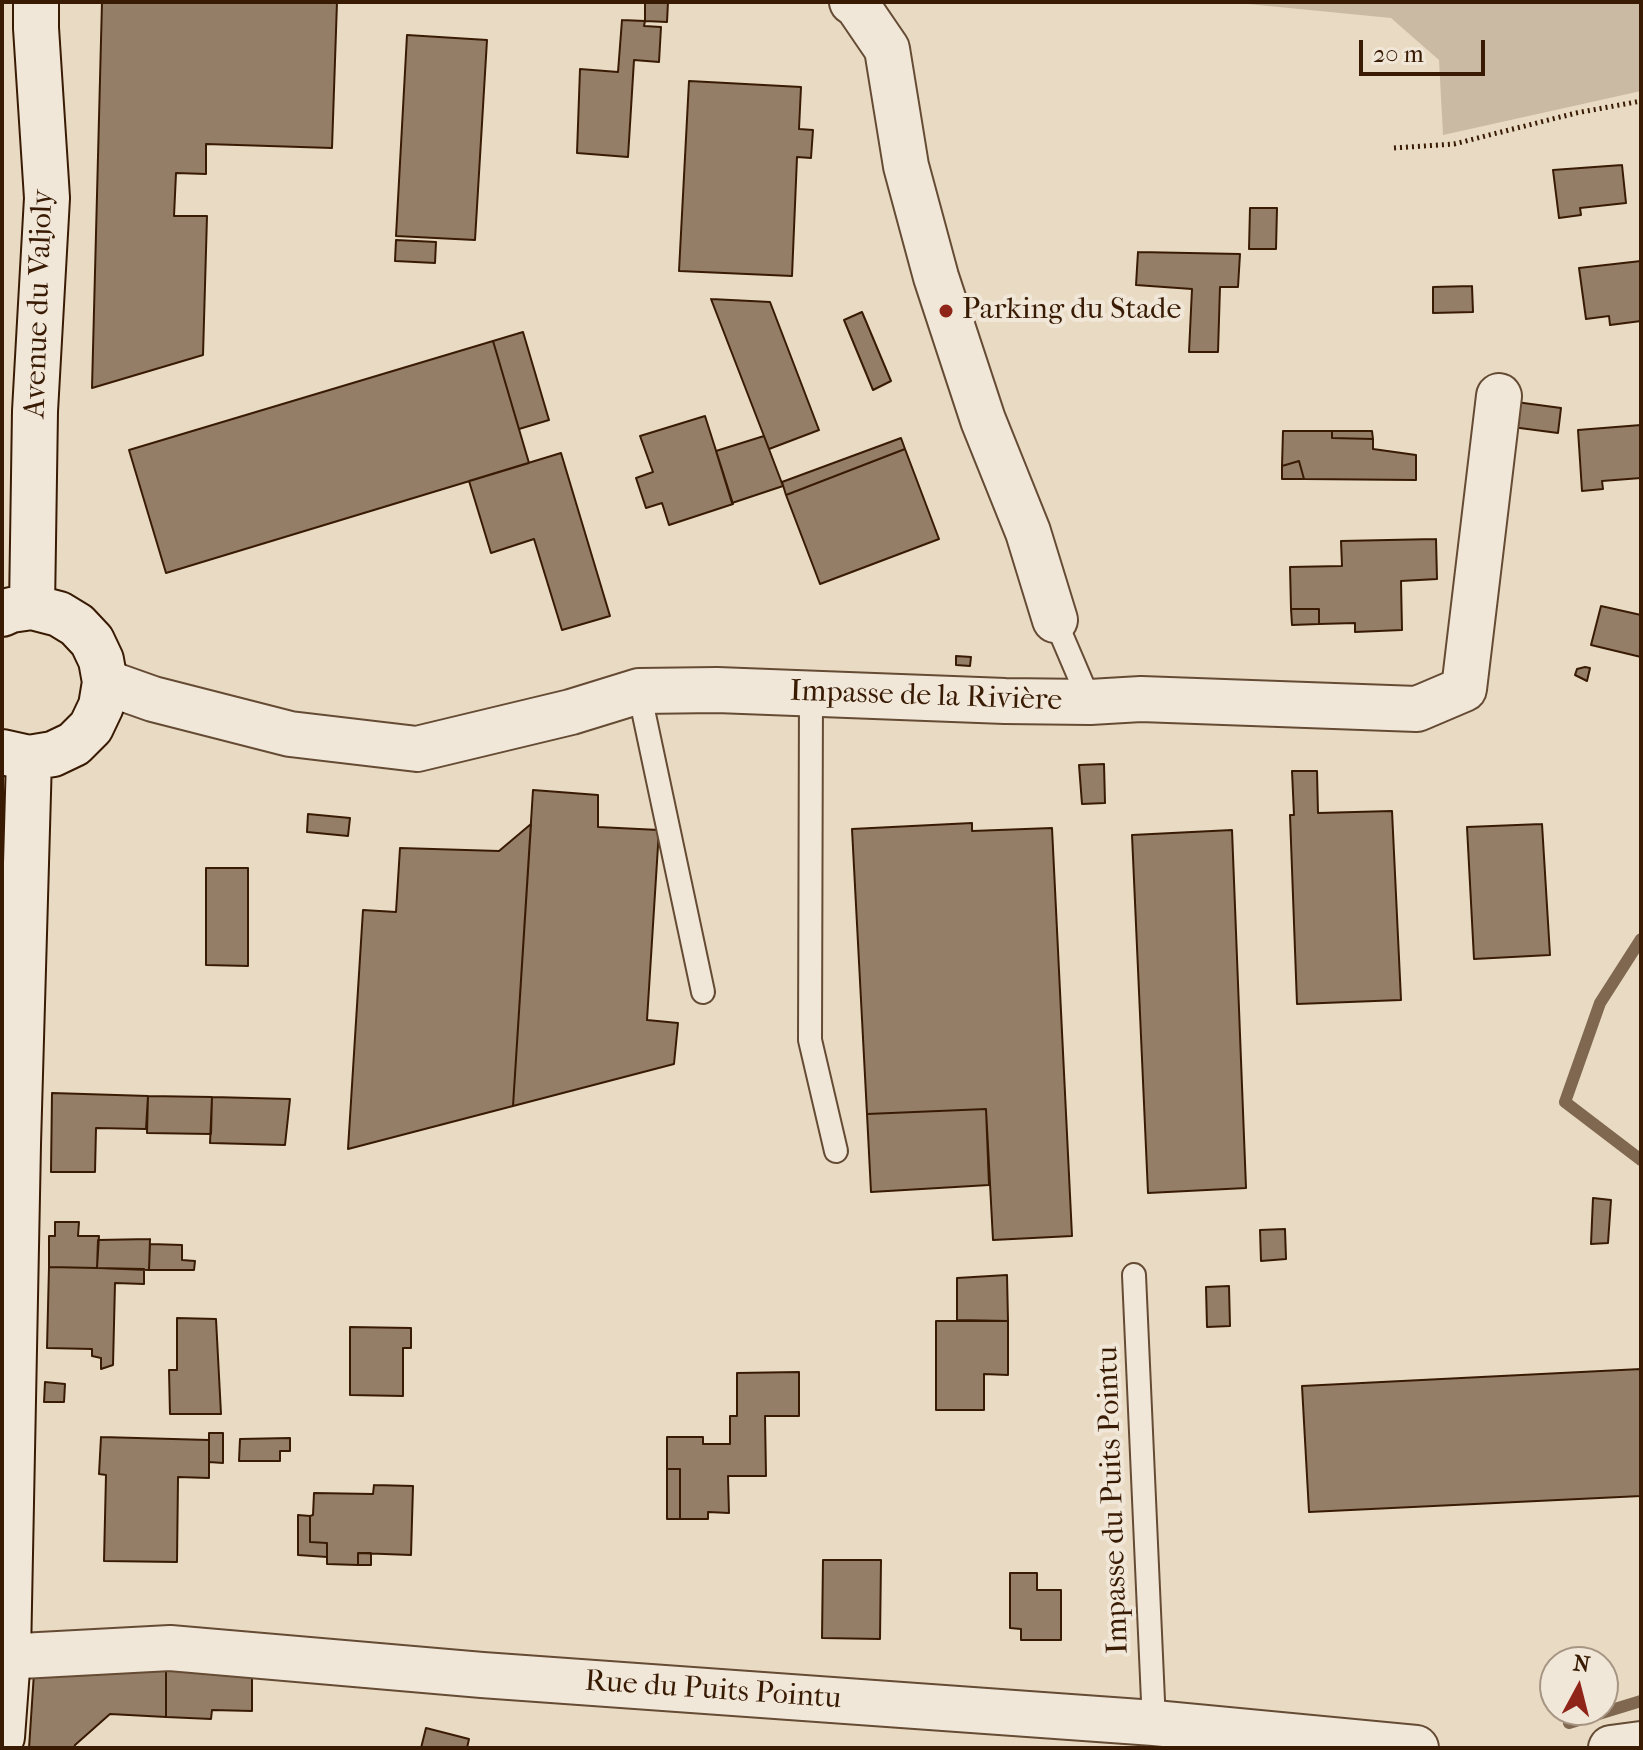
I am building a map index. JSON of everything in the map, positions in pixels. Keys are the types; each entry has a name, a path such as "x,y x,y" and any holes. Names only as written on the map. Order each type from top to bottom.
{"street":[{"name":"Avenue du Valjoly","path":"17,611 35,411 47,198 36,2"},
{"path":"852,2 887,49 906,166 936,277 983,420 1028,532 1055,620"},
{"name":"Impasse de la Rivière","path":"105,682 153,699 290,734 417,749 571,712 639,691 717,690 1090,702 1141,699 1417,709 1464,689 1499,396"},
{"path":"2,1737 16,755 53,754 74,744 91,727 101,706 105,682 101,660 92,641 77,625 59,614 17,611"},
{"name":"Rue du Puits Pointu","path":"5,1656 170,1648 482,1675 1050,1732 1416,1748"},
{"path":"1611,1748 1641,1744"}],"lane":[{"path":"1055,620 1090,702"},
{"path":"639,691 703,992"},
{"path":"811,693 810,1040 836,1151"},
{"name":"Impasse du Puits Pointu","path":"1134,1275 1156,1735"}],"path":[{"path":"1394,148 1454,144 1576,113 1641,101"}],"shaded area":[{"path":"1248,2 1641,2 1641,91 1443,135 1439,60 1391,18"}],"building":[{"path":"102,2 337,2 332,148 206,144 206,174 176,173 174,216 207,216 203,355 92,388"},
{"path":"645,2 668,2 667,22 645,21"},
{"path":"622,20 645,21 644,26 661,27 659,62 634,60 628,157 577,153 580,69 618,72"},
{"path":"407,35 487,40 475,240 396,236"},
{"path":"689,81 801,87 799,129 813,130 811,158 797,157 792,276 679,271"},
{"path":"1622,165 1626,203 1580,208 1581,215 1559,218 1553,170"},
{"path":"1250,208 1277,208 1276,249 1249,249"},
{"path":"396,240 436,242 435,263 395,261"},
{"path":"1138,252 1240,254 1238,287 1220,287 1218,352 1189,352 1192,289 1136,285"},
{"path":"1641,261 1641,321 1610,325 1609,316 1586,319 1579,268"},
{"path":"1472,286 1473,312 1433,313 1433,287"},
{"path":"711,299 770,302 819,430 769,449"},
{"path":"862,312 891,381 873,390 844,320"},
{"path":"523,332 549,420 519,429 493,341"},
{"path":"493,341 529,463 166,573 129,450"},
{"path":"1516,402 1561,408 1558,433 1512,427"},
{"path":"705,416 733,504 669,525 662,503 646,508 636,478 653,472 640,436"},
{"path":"1641,425 1641,478 1602,481 1603,489 1582,491 1578,430"},
{"path":"1283,431 1332,431 1332,438 1373,439 1373,449 1416,455 1416,480 1304,479 1299,461 1282,466"},
{"path":"1332,431 1372,431 1373,439 1332,438"},
{"path":"764,436 783,486 732,503 716,451"},
{"path":"901,438 905,449 786,495 782,482"},
{"path":"905,449 939,539 820,584 786,495"},
{"path":"561,453 610,616 562,630 534,539 491,553 469,481"},
{"path":"1299,461 1304,479 1282,479 1282,466"},
{"path":"1436,539 1437,579 1401,581 1402,630 1355,632 1355,623 1319,624 1319,609 1291,609 1290,567 1342,566 1341,541"},
{"path":"1601,606 1641,615 1641,657 1591,645"},
{"path":"1291,609 1319,609 1319,624 1292,625"},
{"path":"956,656 971,657 970,666 956,665"},
{"path":"1590,668 1587,681 1575,675 1577,669"},
{"path":"1104,764 1105,803 1082,804 1079,765"},
{"path":"1292,771 1317,771 1318,813 1392,811 1401,1000 1297,1004 1290,815 1294,815"},
{"path":"533,790 598,795 598,827 659,830 647,1020 678,1023 674,1064 513,1106"},
{"path":"308,814 350,818 348,836 307,832"},
{"path":"972,823 972,831 1052,828 1072,1236 993,1240 986,1109 867,1114 852,829"},
{"path":"531,824 513,1106 348,1149 363,910 396,912 400,848 499,851"},
{"path":"1542,824 1550,955 1474,959 1467,827"},
{"path":"1232,830 1246,1188 1148,1193 1132,835"},
{"path":"206,868 248,868 248,966 206,965"},
{"path":"52,1093 148,1096 146,1129 96,1128 95,1172 51,1172"},
{"path":"148,1096 212,1097 211,1134 147,1133"},
{"path":"212,1097 290,1099 285,1145 210,1143"},
{"path":"986,1109 989,1185 871,1192 867,1114"},
{"path":"1593,1198 1611,1200 1608,1243 1591,1244"},
{"path":"55,1222 79,1222 78,1236 99,1236 97,1268 49,1267 49,1236 55,1236"},
{"path":"1285,1229 1286,1259 1261,1261 1260,1230"},
{"path":"150,1239 149,1270 97,1268 98,1240"},
{"path":"150,1244 182,1245 182,1260 195,1261 194,1270 149,1270"},
{"path":"49,1267 144,1269 144,1284 115,1283 113,1365 101,1369 101,1358 92,1356 92,1349 47,1348"},
{"path":"1007,1275 1008,1321 957,1320 957,1278"},
{"path":"1229,1286 1230,1326 1207,1327 1206,1287"},
{"path":"177,1318 216,1319 221,1414 170,1414 169,1370 177,1370"},
{"path":"936,1321 1008,1321 1008,1375 984,1374 984,1410 936,1410"},
{"path":"350,1327 411,1328 411,1348 403,1348 403,1396 350,1395"},
{"path":"1641,1369 1641,1496 1309,1512 1302,1386"},
{"path":"799,1372 799,1416 765,1416 766,1476 728,1476 729,1513 708,1512 708,1519 680,1519 680,1469 667,1469 667,1437 703,1437 703,1444 730,1444 730,1416 737,1416 737,1373"},
{"path":"45,1382 65,1384 64,1402 44,1402"},
{"path":"209,1433 223,1433 223,1463 209,1462"},
{"path":"101,1437 209,1440 209,1478 178,1477 177,1562 104,1561 106,1475 99,1474"},
{"path":"290,1438 290,1451 280,1451 280,1461 239,1461 240,1439"},
{"path":"667,1469 680,1469 680,1519 667,1519"},
{"path":"374,1485 413,1486 411,1555 358,1553 358,1565 327,1564 327,1543 310,1542 314,1493 373,1494"},
{"path":"298,1515 310,1516 310,1542 327,1543 327,1557 298,1555"},
{"path":"358,1553 371,1553 371,1565 358,1565"},
{"path":"823,1560 881,1560 880,1639 822,1638"},
{"path":"1010,1573 1037,1573 1037,1590 1061,1590 1061,1640 1021,1640 1021,1629 1010,1628"},
{"path":"252,1668 252,1711 212,1710 211,1719 166,1717 166,1670"},
{"path":"166,1670 166,1717 110,1714 74,1748 29,1748 34,1673"},
{"path":"426,1728 469,1739 467,1748 421,1748"}],"waterway":[{"path":"1641,939 1600,1003 1565,1102 1641,1160"},
{"path":"1619,1708 1641,1701"}],"place":[{"name":"Parking du Stade","path":"946,311"}]}
